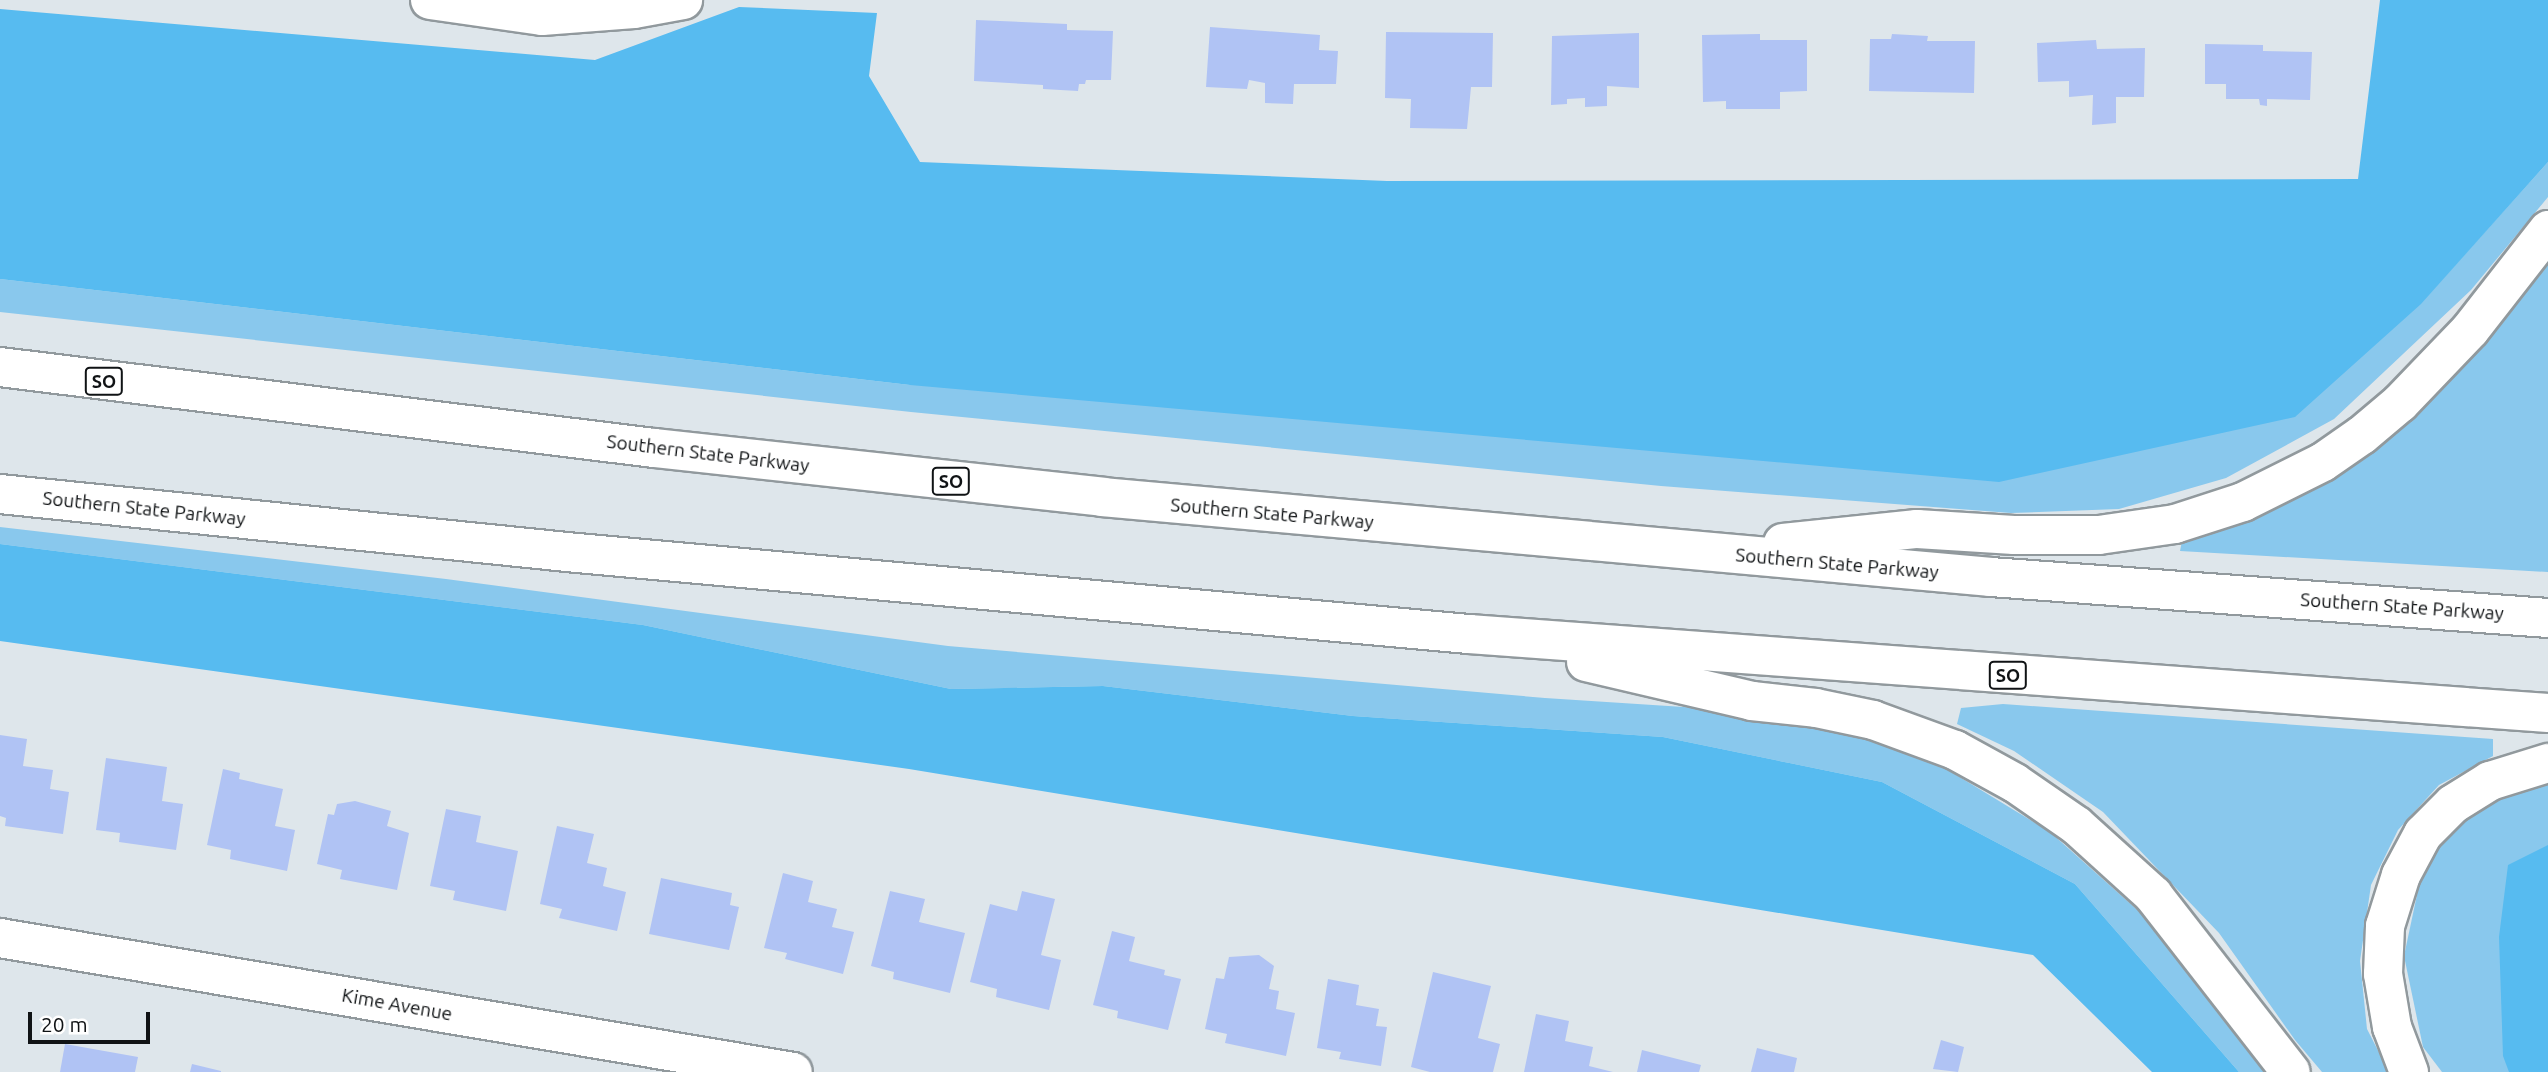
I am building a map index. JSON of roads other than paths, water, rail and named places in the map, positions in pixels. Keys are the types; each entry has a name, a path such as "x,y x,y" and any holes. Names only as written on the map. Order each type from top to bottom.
{"main road":[{"path":"430,0 542,16 634,9 682,0"},
{"path":"1696,552 1917,529 2028,536 2099,535 2175,524 2243,502 2323,462 2362,435 2400,403 2470,330 2548,230"},
{"name":"Southern State Parkway","path":"0,367 790,464 1115,499 2144,590 2548,618"},
{"name":"Southern State Parkway","path":"0,494 577,553 1469,634 2548,713"},
{"path":"1469,634 1752,701 1844,713 1900,728 1955,750 2048,805 2127,870 2179,925 2291,1072"},
{"path":"2409,1072 2392,1027 2383,974 2385,926 2401,875 2423,834 2453,804 2490,781 2548,763"},
{"name":"Kime Avenue","path":"0,938 793,1072"}]}
